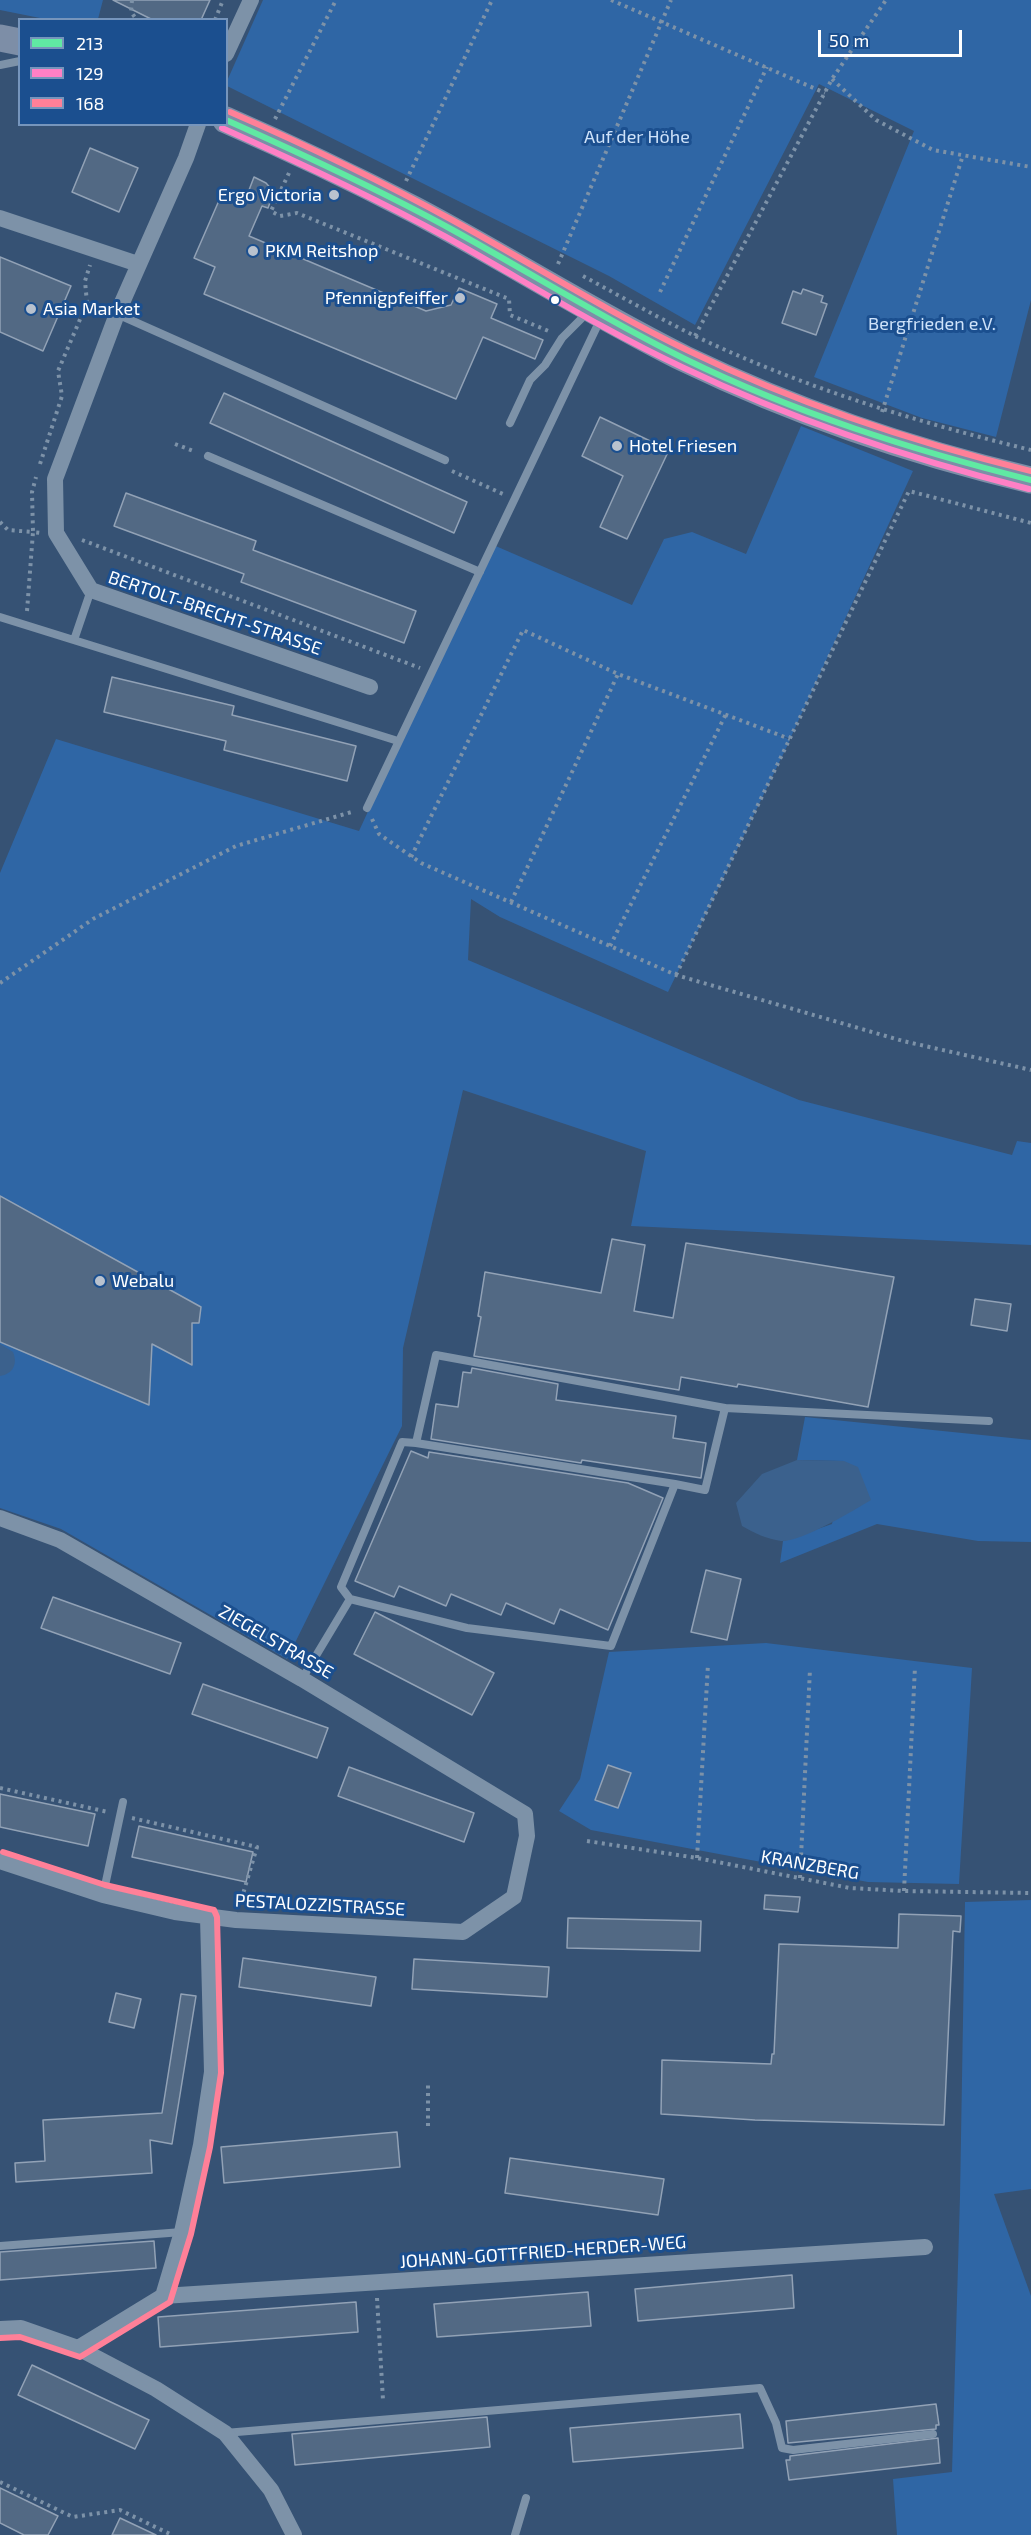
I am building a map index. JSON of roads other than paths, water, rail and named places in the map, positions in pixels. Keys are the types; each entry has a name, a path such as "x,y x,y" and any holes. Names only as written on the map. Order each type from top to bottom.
{"main road":[{"path":"0,38 18,42"},
{"path":"228,121 414,210 557,272 597,313 690,347 744,386 874,435 943,457 1031,480"}],"street":[{"path":"228,50 251,0"},
{"path":"117,314 186,159 197,126"},
{"path":"0,218 138,264"},
{"name":"BERTOLT-BRECHT-STRASSE","path":"117,314 55,479 56,533 91,590 370,687"},
{"name":"ZIEGELSTRASSE","path":"0,1518 60,1540 302,1679 525,1814"},
{"name":"PESTALOZZISTRASSE","path":"0,1861 103,1895 175,1912 236,1920 463,1932 514,1897 527,1836 525,1814"},
{"path":"78,2348 163,2296 182,2232 201,2145 212,2072 208,1917"},
{"name":"JOHANN-GOTTFRIED-HERDER-WEG","path":"163,2296 925,2247"},
{"path":"0,2329 21,2328 78,2348 156,2390 225,2433 271,2490 294,2535"}],"lane":[{"path":"0,65 18,61"},
{"path":"510,423 530,380 545,365 562,338 597,313"},
{"path":"367,808 515,499 597,313"},
{"path":"117,314 445,460"},
{"path":"208,456 480,572"},
{"path":"74,640 91,590"},
{"path":"0,617 398,741"},
{"path":"416,1443 436,1355 725,1408 989,1421"},
{"path":"675,1484 611,1646 466,1628 350,1599 341,1587 402,1442 675,1484 705,1490 725,1408"},
{"path":"302,1679 350,1599"},
{"path":"103,1895 123,1802"},
{"path":"0,2246 182,2232"},
{"path":"225,2433 760,2388 776,2423 782,2448 793,2450 933,2434"},
{"path":"515,2535 526,2498"}],"place":[{"name":"Ergo Victoria","path":"334,195"},
{"name":"PKM Reitshop","path":"253,251"},
{"name":"Pfennigpfeiffer","path":"460,298"},
{"name":"Asia Market","path":"31,309"},
{"name":"Hotel Friesen","path":"617,446"},
{"name":"Webalu","path":"100,1281"}],"park label":[{"name":"Auf der Höhe","path":"637,137"},
{"name":"Bergfrieden e.V.","path":"932,324"}]}
